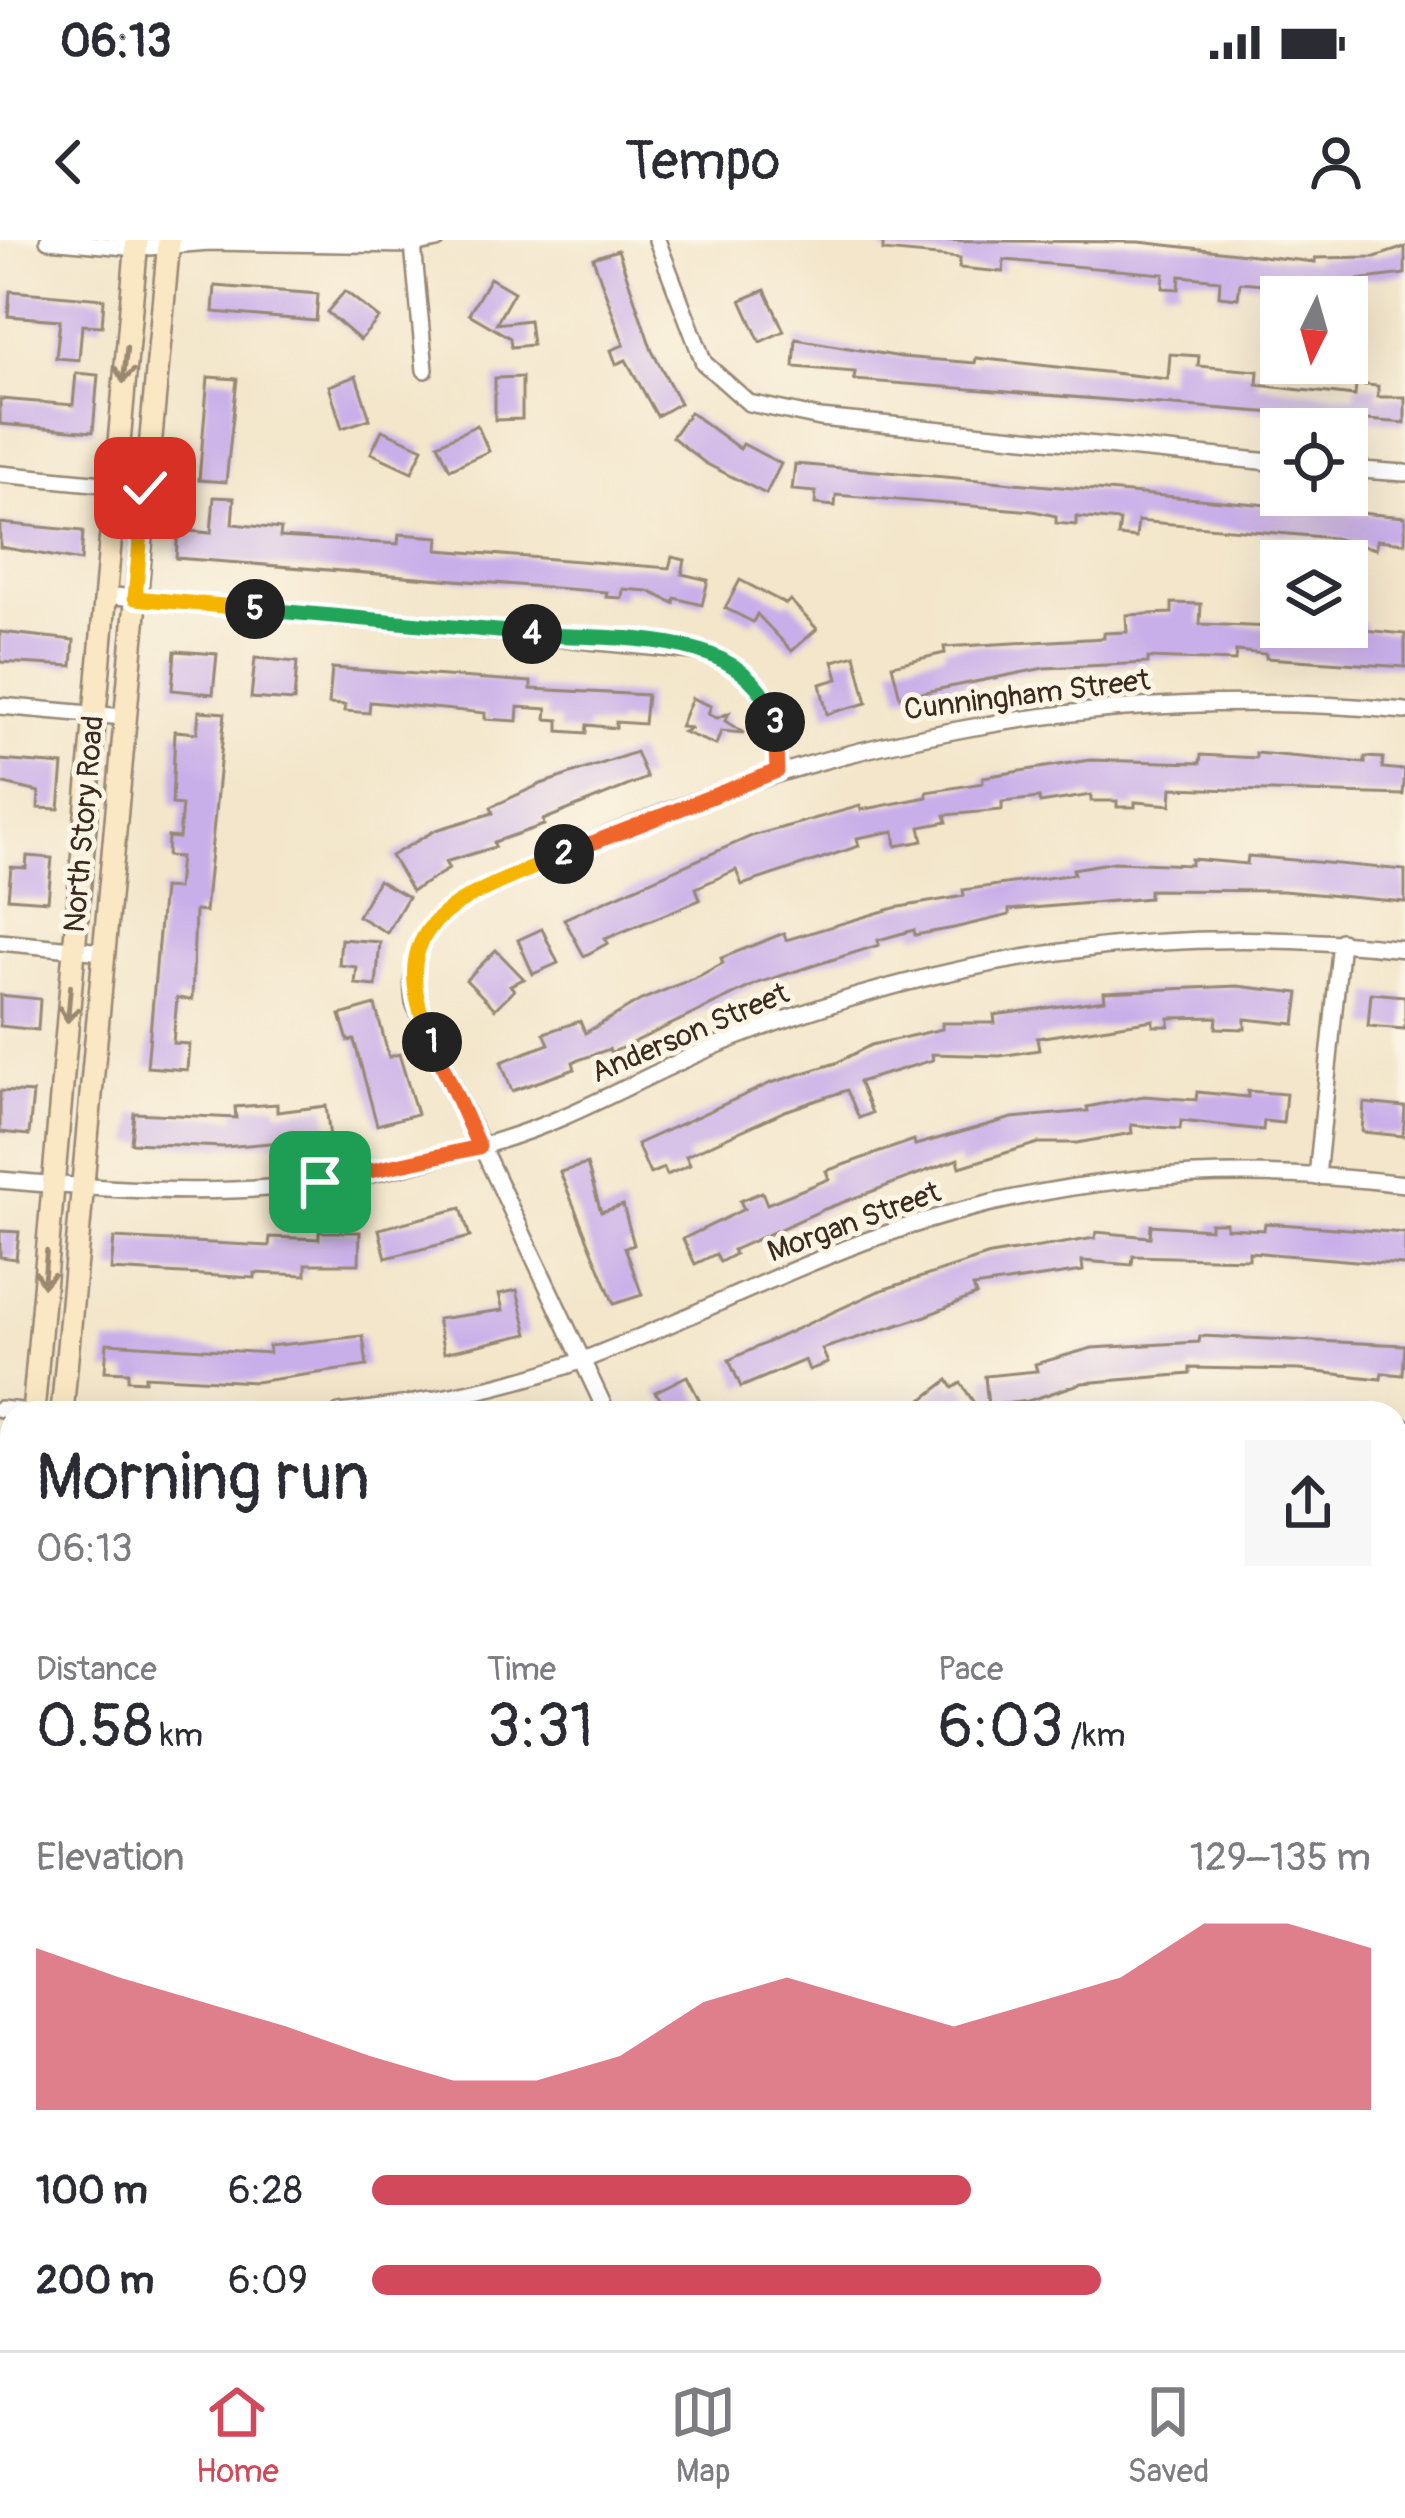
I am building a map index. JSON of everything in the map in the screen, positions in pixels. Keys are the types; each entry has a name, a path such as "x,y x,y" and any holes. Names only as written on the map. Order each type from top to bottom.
{"main road":[{"name":"North Story Road","path":"63,1401 169,243"},
{"name":"North Story Road","path":"34,1401 137,244"}],"street":[{"path":"48,240 137,244 413,244 437,240"},
{"path":"657,240 704,363 749,403 820,418 1260,461"},
{"path":"413,244 425,370"},
{"path":"1368,470 1405,473"},
{"path":"0,474 145,488"},
{"path":"104,596 704,652 744,670 762,692 778,739 777,771"},
{"name":"Cunningham Street","path":"602,1401 415,1003 410,974 420,937 462,901 617,830 777,771 899,738 1025,716 1193,701 1405,711"},
{"path":"0,706 124,717"},
{"name":"Anderson Street","path":"0,1180 82,1187 254,1190 384,1171 479,1147 560,1119 731,1040 863,990 969,964 1156,938 1341,941 1405,949"},
{"path":"1317,1177 1341,941"},
{"path":"0,942 103,952"},
{"name":"Morgan Street","path":"406,1401 584,1360 872,1238 934,1218 1145,1174 1317,1177 1405,1184"}],"building":[{"path":"883,240 1139,242 1315,262 1315,258 1375,257 1405,247 1405,274 1368,279 1260,276 1260,284 1240,282 1238,298 1219,296 1220,280 1180,276 1179,289 1163,288 1164,274 1004,260 1003,272 959,268 960,258 883,251"},
{"path":"618,250 652,351 680,403 657,416 626,360 616,364 611,350 624,345 593,258"},
{"path":"490,278 514,292 496,324 529,320 532,345 511,347 510,338 469,314"},
{"path":"215,286 318,294 316,321 213,312"},
{"path":"765,290 784,331 760,342 741,300"},
{"path":"10,291 104,299 102,326 82,325 79,360 56,358 60,320 8,316"},
{"path":"345,291 379,318 360,340 327,312"},
{"path":"796,339 901,357 975,363 976,358 1168,379 1170,354 1199,356 1198,366 1258,371 1257,385 1355,396 1356,384 1378,386 1378,397 1405,397 1405,423 1368,420 1368,408 1260,408 1260,412 854,380 855,372 794,367"},
{"path":"76,373 98,375 93,432 0,424 0,399 73,405"},
{"path":"356,376 370,419 342,428 329,386"},
{"path":"208,377 237,379 226,482 199,480"},
{"path":"522,377 522,419 495,420 495,378"},
{"path":"690,412 740,449 743,444 781,464 766,494 705,463 672,437"},
{"path":"477,425 489,451 450,469 438,444"},
{"path":"382,430 423,448 412,472 371,453"},
{"path":"795,464 1260,504 1260,516 1405,517 1405,543 1377,540 1376,549 1368,547 1368,540 1138,521 1136,538 1118,536 1120,521 1076,517 1076,525 1056,523 1056,516 1033,511 836,495 835,506 815,504 816,492 792,490"},
{"path":"214,497 234,498 232,524 281,529 280,537 398,544 399,534 439,537 438,550 669,568 672,557 685,560 682,574 708,580 702,605 675,598 674,603 648,591 623,589 622,598 606,597 607,592 176,558 178,530 211,533"},
{"path":"0,523 83,531 81,561 0,547"},
{"path":"740,580 786,604 790,600 817,629 792,651 757,614 753,622 725,608"},
{"path":"1172,603 1201,604 1200,624 1260,626 1260,648 1368,648 1368,630 1405,634 1405,667 1266,658 1266,654 1236,651 1235,661 1148,658 1148,663 1044,668 900,697 892,665 945,653 944,647 1104,638 1104,633 1127,632 1126,615 1172,613"},
{"path":"0,632 74,640 72,666 0,662"},
{"path":"175,651 217,654 213,694 172,690"},
{"path":"855,655 867,703 827,714 820,684 838,679 833,661"},
{"path":"255,658 297,662 294,701 251,698"},
{"path":"332,668 531,682 531,689 647,695 644,724 616,722 616,728 587,725 586,733 559,731 559,720 546,719 547,709 518,707 517,721 485,719 485,713 370,702 369,713 344,711 345,705 329,704"},
{"path":"692,698 711,706 708,714 717,718 729,713 725,721 744,733 721,731 716,745 683,732 692,728 680,727"},
{"path":"199,711 225,713 205,912 195,911 192,1000 177,998 173,1043 189,1044 187,1070 147,1067 163,888 177,889 180,857 167,856 168,837 179,838 182,805 172,804 175,731 197,733"},
{"path":"636,752 647,778 543,820 544,825 494,842 495,847 445,862 449,869 412,891 391,856 436,830 493,813 491,807 541,784"},
{"path":"1256,753 1365,763 1365,757 1383,758 1382,768 1405,770 1403,795 1172,788 1171,805 1135,802 1135,807 1117,807 1117,801 1091,801 1091,795 1040,803 1039,798 1002,802 1002,810 945,815 947,822 920,827 923,841 896,846 894,831 857,838 859,846 742,885 736,870 696,888 700,900 605,939 608,943 584,956 564,919 752,836 860,806 861,810 927,797 927,792 983,783 983,777 1090,760 1200,763 1201,755 1256,758"},
{"path":"0,760 63,765 59,809 38,808 39,792 0,783"},
{"path":"27,856 52,858 48,901 8,898 11,867 26,868"},
{"path":"1248,856 1405,870 1405,902 1283,891 1149,890 1149,898 1009,910 1009,915 954,928 915,935 914,930 878,940 879,945 758,983 611,1053 609,1049 573,1062 575,1069 512,1091 501,1062 549,1044 544,1033 580,1021 585,1033 641,1000 723,963 721,958 784,933 786,940 894,908 964,896 963,890 1074,874 1073,869 1114,862 1191,865 1191,859 1247,864"},
{"path":"378,880 408,897 387,933 358,916"},
{"path":"542,929 558,963 533,974 518,940"},
{"path":"341,939 380,942 376,986 355,984 357,967 339,965"},
{"path":"496,950 524,979 510,985 514,990 495,1009 466,980"},
{"path":"1237,986 1299,993 1295,1024 1245,1019 1245,1029 1216,1028 1217,1017 1169,1018 1169,1026 1153,1026 1153,1020 1037,1038 1039,1050 1000,1056 932,1054 933,1060 859,1082 872,1113 859,1118 847,1090 785,1111 686,1156 690,1165 667,1175 664,1168 650,1174 637,1144 771,1083 836,1063 871,1045 942,1029 942,1023 995,1023 994,1015 1105,1000 1104,992"},
{"path":"1371,993 1405,996 1405,1029 1368,1026"},
{"path":"0,995 40,999 38,1030 0,1026"},
{"path":"375,1005 389,1057 399,1054 417,1114 377,1125 354,1040 348,1041 340,1015"},
{"path":"0,1091 33,1093 29,1135 0,1132"},
{"path":"1248,1091 1286,1094 1283,1123 1264,1121 1263,1130 1181,1121 1180,1129 1131,1125 1132,1133 1077,1143 1038,1143 960,1167 958,1159 825,1209 733,1250 735,1254 720,1262 716,1254 695,1264 683,1239 744,1209 740,1201 762,1192 767,1204 829,1179 826,1171 914,1140 915,1145 1012,1118 1088,1111 1087,1107 1144,1096 1196,1100 1197,1092 1248,1097"},
{"path":"1364,1103 1405,1107 1403,1136 1362,1132"},
{"path":"277,1104 277,1112 326,1106 330,1138 224,1147 131,1143 134,1113 236,1118 235,1107"},
{"path":"587,1164 601,1212 623,1205 634,1245 625,1247 642,1295 614,1304 560,1172"},
{"path":"461,1208 470,1237 386,1258 379,1229"},
{"path":"1210,1223 1264,1230 1265,1223 1405,1233 1405,1265 1249,1252 1249,1259 1133,1256 1132,1265 1082,1261 1083,1271 973,1287 976,1295 926,1316 822,1349 828,1363 809,1370 805,1360 741,1387 729,1360 879,1291 990,1255 1095,1238 1096,1232 1150,1237 1151,1225 1210,1229"},
{"path":"0,1231 19,1232 16,1259 0,1257"},
{"path":"319,1232 360,1232 359,1264 306,1264 306,1275 255,1273 255,1278 111,1270 114,1238 269,1246 270,1237 319,1239"},
{"path":"517,1290 528,1334 444,1353 437,1319 503,1310 499,1294"},
{"path":"363,1336 367,1366 255,1382 145,1376 145,1381 128,1380 128,1372 105,1371 107,1343 269,1353 269,1346"},
{"path":"1200,1336 1405,1345 1403,1375 1382,1373 1381,1379 1299,1370 1190,1368 1190,1374 1082,1383 1028,1401 988,1401 985,1376 1037,1371 1035,1364 1092,1348 1199,1342"},
{"path":"687,1376 700,1401 662,1401 655,1392"},
{"path":"948,1380 953,1388 961,1383 973,1401 918,1401"}],"route":[{"path":"145,488 135,598 704,652 744,670 773,715 777,771 617,830 462,901 438,918 420,937 410,974 415,1003 479,1147 320,1182"}]}
